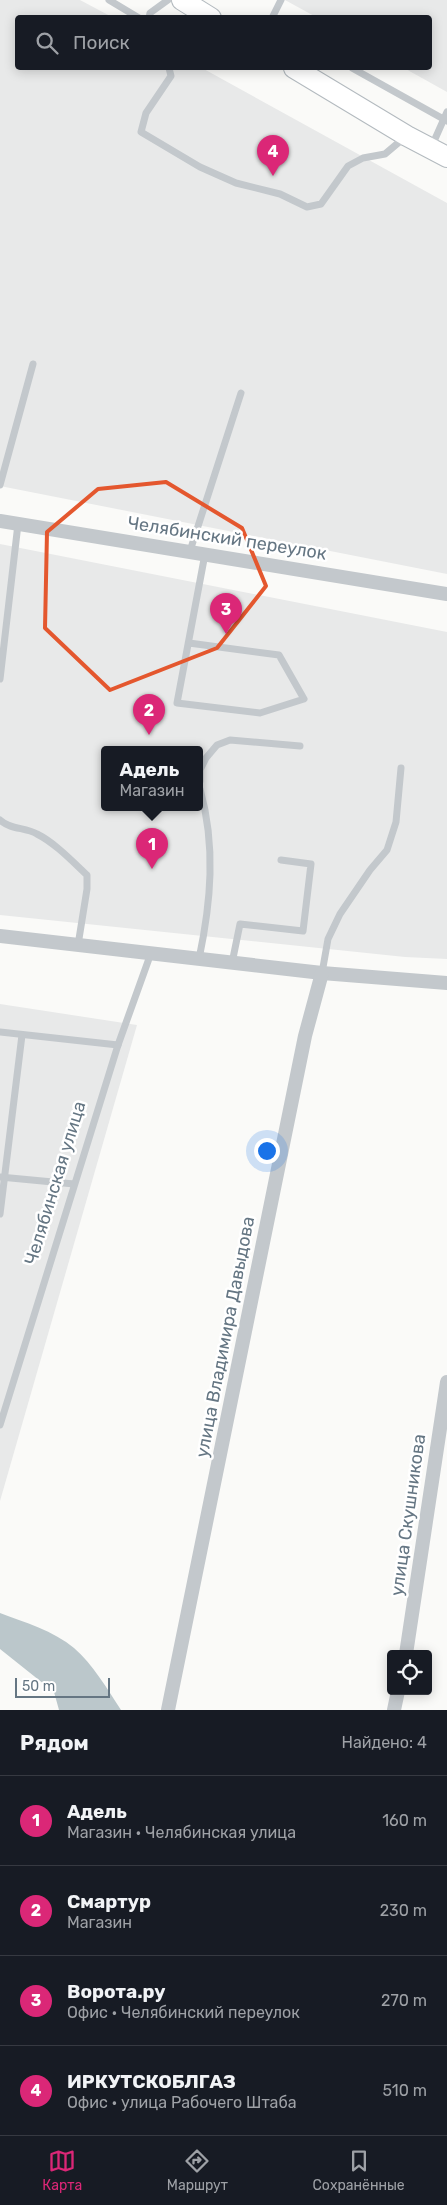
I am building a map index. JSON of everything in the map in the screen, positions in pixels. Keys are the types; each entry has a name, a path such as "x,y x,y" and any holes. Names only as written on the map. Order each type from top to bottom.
{"main road":[{"path":"182,0 206,15"},
{"path":"297,70 407,136 439,152"}],"street":[{"name":"Челябинский переулок","path":"0,522 18,523 447,594"},
{"path":"0,936 322,973 447,983"},
{"name":"улица Владимира Давыдова","path":"168,1710 305,1036 322,973"},
{"name":"улица Скушникова","path":"407,1650 447,1382"},
{"path":"394,1710 397,1695"}],"lane":[{"path":"109,0 134,15"},
{"path":"150,15 168,0"},
{"path":"274,15 281,0"},
{"path":"170,70 171,76 146,113 141,132 209,171 236,183 280,194 307,207 321,204 348,166 363,158 385,154 407,136"},
{"path":"356,70 445,120"},
{"path":"439,152 447,112"},
{"path":"0,484 33,364"},
{"path":"190,551 241,393"},
{"path":"0,679 18,523"},
{"path":"189,643 279,655 304,699 260,714 177,703 206,554"},
{"path":"203,764 217,745 230,740 300,746"},
{"path":"322,973 328,939 340,914 386,850 396,822 401,768"},
{"path":"199,959 208,917 210,885 207,817 203,801"},
{"path":"0,820 6,825 37,834 70,859 86,875 87,889 78,945"},
{"path":"232,963 240,924 303,931 311,864 281,860"},
{"name":"Челябинская улица","path":"0,1425 118,1045 151,953"},
{"path":"0,1032 118,1045"},
{"path":"0,1214 2,1178 22,1035"},
{"path":"2,1178 74,1184"}],"highlighted area":[{"path":"166,482 242,528 266,586 217,648 110,690 45,628 47,532 98,489"}],"shaded area":[{"path":"0,0 80,0 108,15 15,15 15,70 206,70 447,203 447,574 0,486"},
{"path":"285,0 447,0 447,92 408,70 432,70 432,15 312,15"},
{"path":"0,544 447,632 447,959 405,957 0,915"},
{"path":"0,1004 137,1025 0,1501"},
{"path":"0,1613 48,1632 74,1648 93,1669 121,1710 59,1710 54,1692 0,1649"}],"place":[{"name":"ИРКУТСКОБЛГАЗ","path":"273,176"},
{"name":"Ворота.ру","path":"226,634"},
{"name":"Смартур","path":"149,735"},
{"name":"Адель","path":"152,869"}]}
